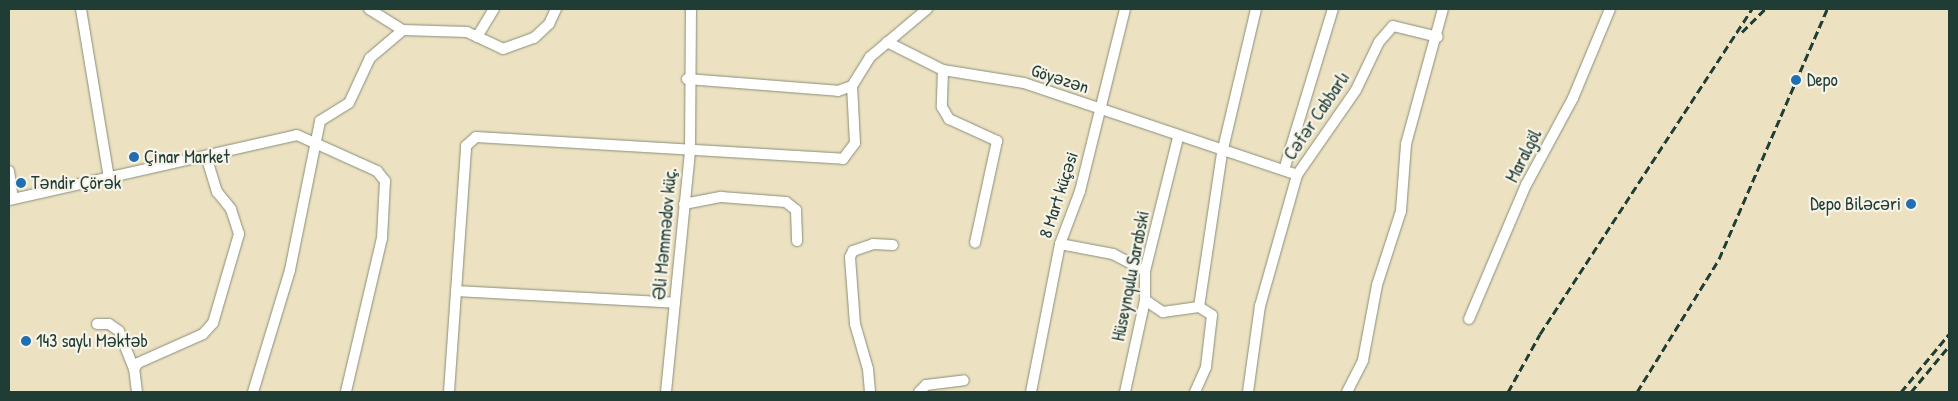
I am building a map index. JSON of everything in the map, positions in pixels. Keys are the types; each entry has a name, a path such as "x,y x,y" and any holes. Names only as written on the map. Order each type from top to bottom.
{"street":[{"path":"80,9 109,178"},
{"path":"369,9 403,30 449,30 514,48 550,24 556,9"},
{"path":"477,37 494,9"},
{"name":"Əli Məmmədov küç.","path":"666,392 690,150 687,79 691,9"},
{"path":"449,392 466,146 476,137 842,159 855,143 852,86 870,57 927,9"},
{"name":"8 Mart küçəsi","path":"1031,392 1060,244 1080,191 1102,110 1125,9"},
{"path":"1200,307 1222,152 1256,9"},
{"path":"1284,170 1333,9"},
{"path":"1347,392 1363,360 1378,285 1401,211 1406,144 1438,37 1443,9"},
{"name":"Maralgöl","path":"1469,319 1610,9"},
{"name":"Cəfər Cabbarlı","path":"1248,392 1260,306 1297,175 1356,90 1379,42 1393,26 1438,37"},
{"path":"253,392 290,270 320,121 349,104 370,58 403,30"},
{"name":"Göyəzən","path":"887,42 943,70 1024,83 1178,138 1297,175"},
{"path":"943,70 942,107 949,119 997,141 975,243"},
{"path":"687,79 838,91 852,86"},
{"path":"9,171 11,200 297,135 316,142 377,172 385,181 382,238 346,392"},
{"name":"Hüseynqulu Sarabski","path":"1125,392 1145,300 1145,271 1178,138"},
{"path":"134,369 145,359 203,334 213,323 240,226 218,192 206,156"},
{"path":"684,204 721,197 786,202 796,210 796,241"},
{"path":"870,392 868,368 855,324 850,257 853,251 873,244 893,244"},
{"path":"1060,244 1113,254 1145,271"},
{"path":"456,291 675,303"},
{"path":"1145,300 1163,312 1200,307 1212,315 1206,367 1195,392"},
{"path":"97,324 109,324 119,331 134,369 137,392"},
{"path":"919,392 926,385 964,380"}],"railway":[{"path":"1508,392 1540,334 1752,9"},
{"path":"1742,32 1765,9"},
{"path":"1637,392 1719,259 1827,9"},
{"path":"1901,392 1949,334"},
{"path":"1911,392 1949,346"}],"place":[{"name":"Depo","path":"1796,80"},
{"name":"Çinar Market","path":"134,157"},
{"name":"Təndir Çörək","path":"21,183"},
{"name":"Depo Biləcəri","path":"1911,204"},
{"name":"143 saylı Məktəb","path":"26,341"}]}
